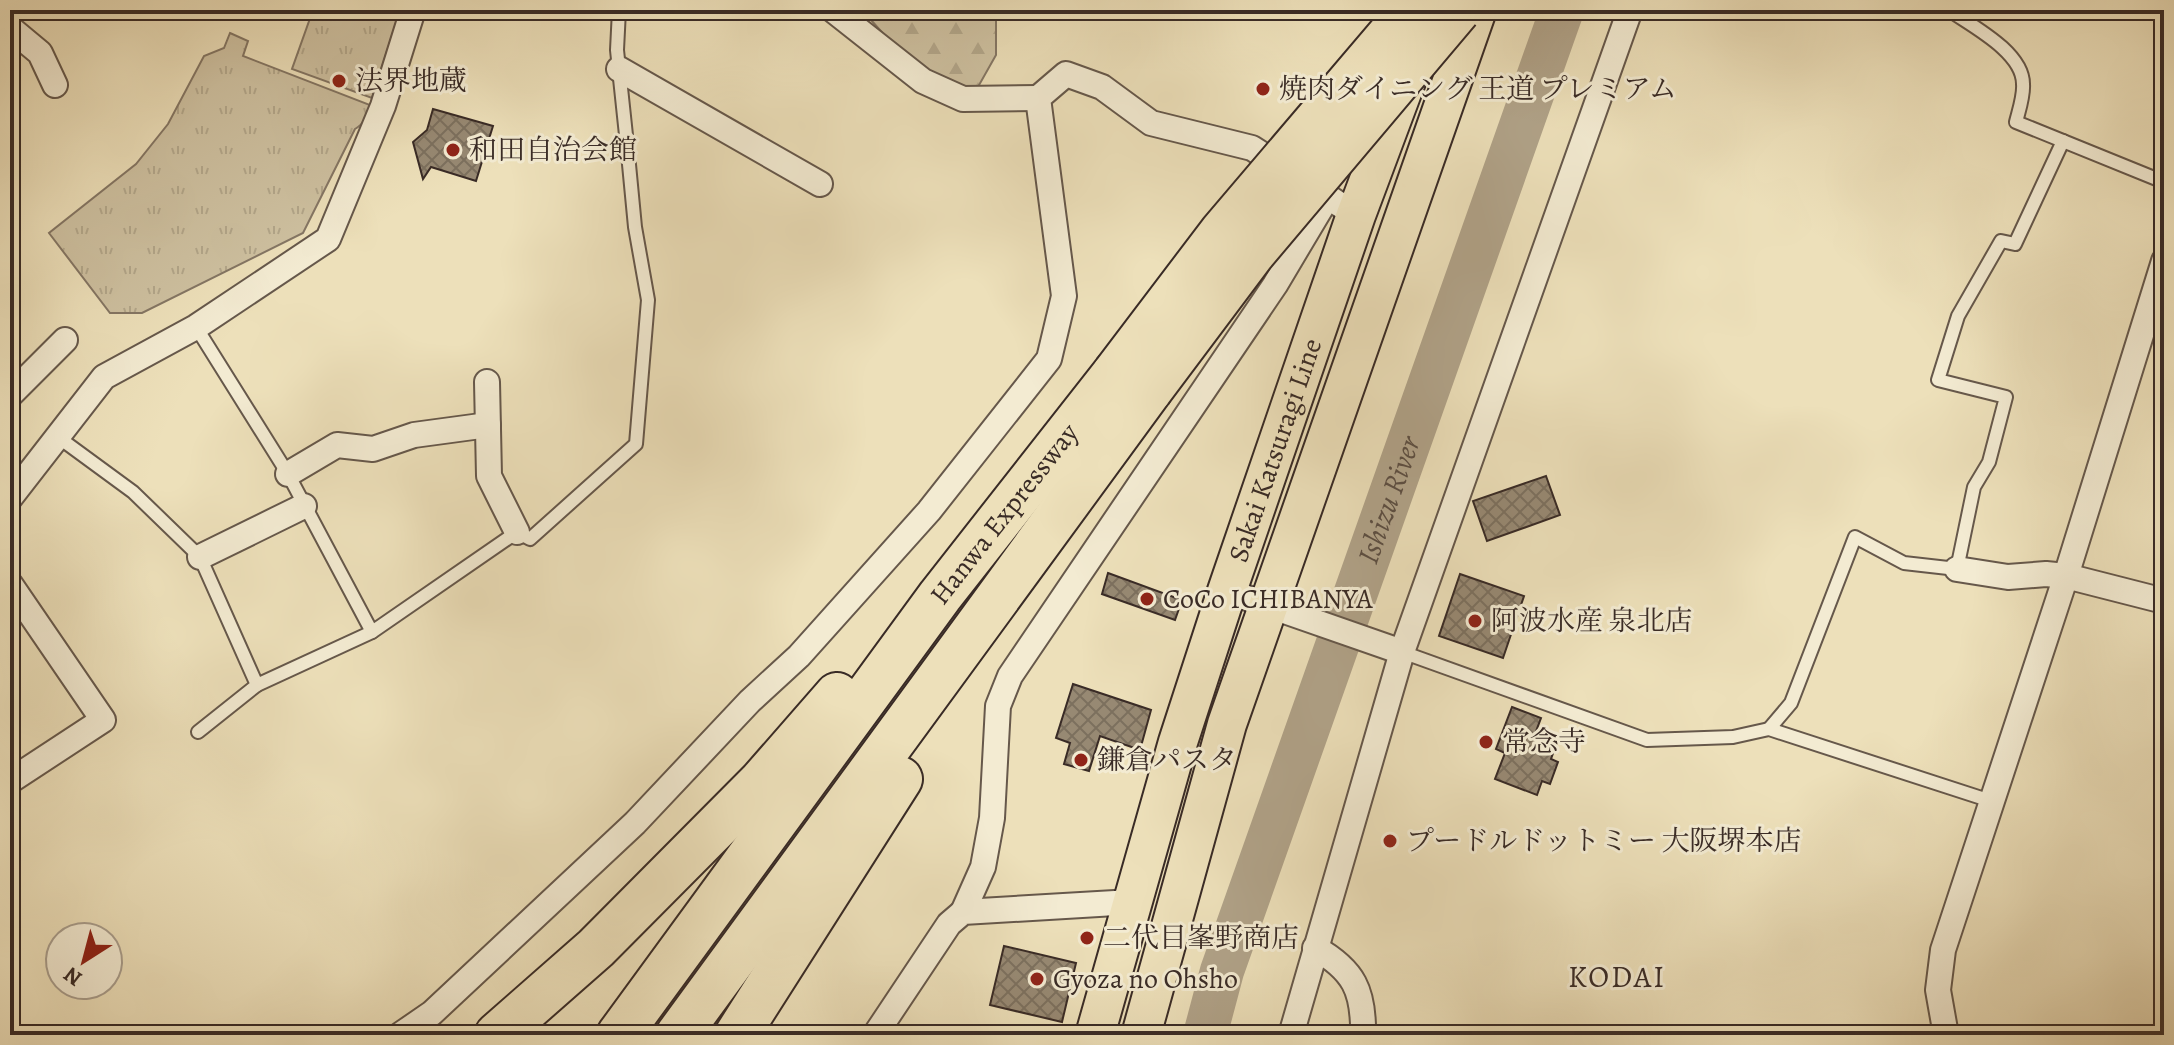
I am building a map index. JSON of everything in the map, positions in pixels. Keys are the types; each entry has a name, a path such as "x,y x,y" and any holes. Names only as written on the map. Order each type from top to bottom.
{"highway":[{"name":"Hanwa Expressway","path":"678,1035 1133,382 1222,232 1411,10"},
{"name":"Hanwa Expressway","path":"619,1035 940,596 1252,254 1458,10"},
{"path":"737,1035 1133,382"},
{"path":"497,1035 596,948 761,782 874,652 940,596"}],"main road":[{"name":"Sakai Katsuragi Line","path":"1095,1035 1178,742 1227,591 1342,206 1433,10"},
{"name":"Sakai Katsuragi Line","path":"1141,1035 1227,724 1281,611 1477,10"}],"street":[{"path":"10,498 104,377 196,327 328,239 383,106 413,10"},
{"path":"833,10 923,81 963,99 1038,98 1066,74 1102,87 1151,123 1252,148 1342,206 1275,285 1010,676 998,706 992,818 983,867 963,912 949,924 875,1035"},
{"path":"1291,1035 1396,650 1630,10"},
{"path":"10,28 40,53 55,85"},
{"path":"619,69 820,184"},
{"path":"400,1035 432,1013 635,823 750,701 799,656 929,511 1049,359 1064,296 1038,98"},
{"path":"1946,1035 1938,990 1943,950 1994,802 2164,261"},
{"path":"10,395 65,340"},
{"path":"487,382 489,476 517,532"},
{"path":"288,474 337,445 373,449 414,435 488,425"},
{"path":"200,557 304,506"},
{"path":"1957,569 2008,577 2066,576 2164,601"},
{"path":"10,584 103,720 10,781"},
{"path":"1227,591 1396,650"},
{"path":"963,912 1132,902"},
{"path":"1315,948 1336,960 1358,989 1363,1012 1363,1035"}],"lane":[{"path":"198,732 257,685 372,632 517,532 530,539 636,444 648,300 635,227 619,69 619,10"},
{"path":"1949,10 1999,44 2017,65 2024,83 2016,122 2164,182"},
{"path":"1769,729 1791,703 1855,537 1904,563 1957,569 1974,487 1989,462 2006,397 1938,380 1958,316 2001,241 2015,244 2063,141"},
{"path":"196,327 288,474 372,632"},
{"path":"58,437 133,492 200,557 257,685"},
{"path":"1396,650 1647,740 1733,737 1769,729 1994,802"}],"green space":[{"path":"313,10 400,10 372,98 292,69"},
{"path":"862,10 996,10 996,55 974,94 905,58"},
{"path":"230,33 248,41 243,56 370,105 367,116 355,129 303,233 142,313 110,313 49,233 136,164 168,124 204,56 224,48"}],"building":[{"name":"和田自治会館","path":"433,109 493,126 476,181 431,167 423,179 413,142 427,130"},
{"path":"1546,476 1560,515 1487,541 1473,501"},
{"path":"1108,573 1182,600 1175,620 1102,594"},
{"path":"1460,574 1524,596 1503,658 1439,636"},
{"path":"1073,684 1151,710 1140,750 1100,736 1089,771 1064,764 1070,743 1056,738"},
{"path":"1512,707 1541,718 1535,734 1557,742 1551,759 1558,762 1550,784 1542,781 1537,795 1495,779 1505,753 1496,749"},
{"path":"1004,946 1076,963 1062,1022 990,1005"}],"waterway":[{"name":"Ishizu River","path":"1205,1035 1222,971 1562,10"}],"place":[{"name":"法界地蔵","path":"339,81"},
{"name":"焼肉ダイニング 王道 プレミアム","path":"1263,89"},
{"name":"和田自治会館","path":"453,150"},
{"name":"CoCo ICHIBANYA","path":"1147,599"},
{"name":"阿波水産 泉北店","path":"1475,621"},
{"name":"常念寺","path":"1486,742"},
{"name":"鎌倉パスタ","path":"1081,760"},
{"name":"プードルドットミー 大阪堺本店","path":"1390,841"},
{"name":"二代目峯野商店","path":"1087,938"},
{"name":"Gyoza no Ohsho","path":"1037,979"}],"district":[{"name":"KODAI","path":"1617,977"}]}
